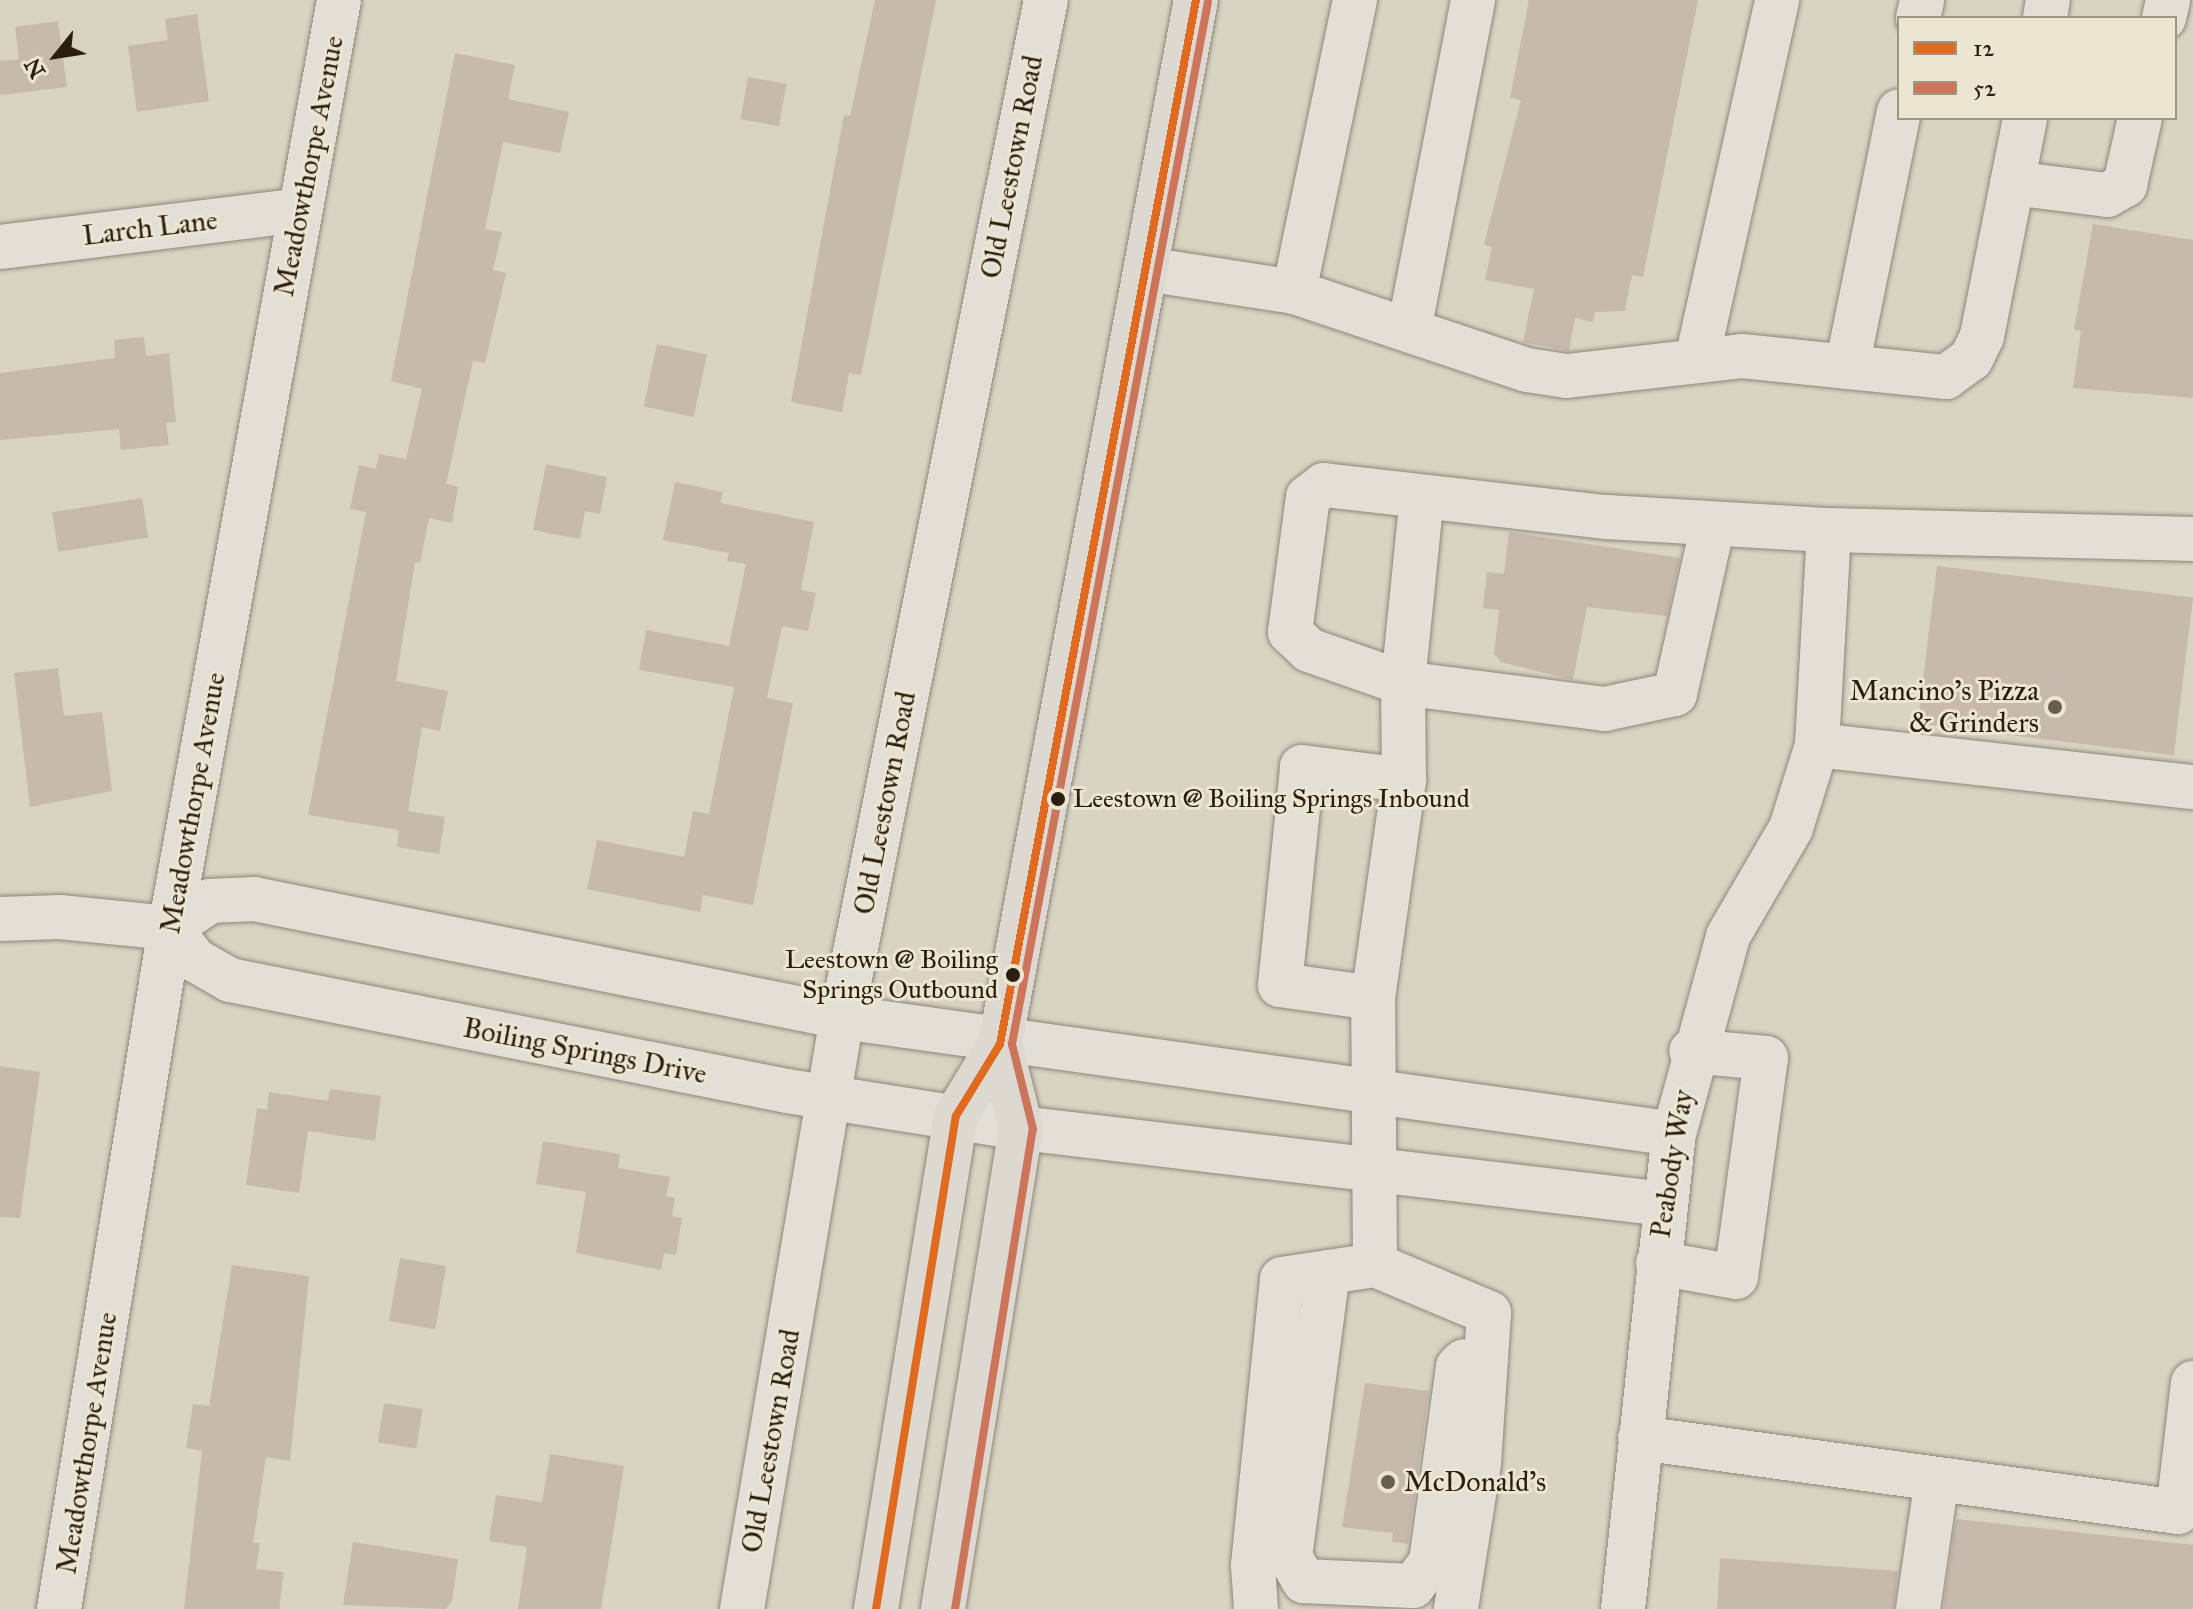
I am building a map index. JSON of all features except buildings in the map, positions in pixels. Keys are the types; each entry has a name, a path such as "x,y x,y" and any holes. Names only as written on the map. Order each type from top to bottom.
{"main road":[{"path":"876,1609 956,1116 1000,1044 1196,0"},
{"path":"943,1609 1021,1128 1000,1044"}],"street":[{"name":"Meadowthorpe Avenue","path":"59,1609 170,928 339,0"},
{"name":"Old Leestown Road","path":"742,1609 842,1017 1046,0"},
{"path":"1294,292 1355,0"},
{"path":"1409,330 1473,0"},
{"path":"1697,359 1777,0"},
{"path":"1847,367 1897,120"},
{"path":"1146,269 1294,292 1527,370 1567,376 1697,359 1847,367 1946,377 1971,359 2025,120"},
{"path":"2012,183 2107,195 2125,185 2140,120"},
{"name":"Larch Lane","path":"0,247 300,210"},
{"path":"1713,524 1675,694 1605,709 1403,683 1309,650 1290,632 1308,497 1324,485 1713,524 2193,539"},
{"path":"1375,1265 1371,1170 1377,1090 1373,998 1404,780 1403,683 1422,497"},
{"name":"Peabody Way","path":"1623,1609 1664,1204 1674,1134 1691,1051 1728,936 1791,828 1817,745 1829,530"},
{"path":"1817,745 2193,787"},
{"path":"1373,998 1280,985 1302,767 1404,780"},
{"path":"0,919 60,917 170,928 210,901 254,899 842,1017 1000,1044 1377,1090 1674,1134"},
{"name":"Boiling Springs Drive","path":"170,928 195,960 230,980 829,1096 1021,1128 1664,1204"},
{"path":"1658,1263 1736,1277 1766,1058 1691,1051"},
{"path":"1256,1609 1253,1565 1282,1279 1375,1265 1489,1313 1479,1463 1456,1609"},
{"path":"1328,1272 1290,1557 1312,1595 1404,1598 1431,1562 1458,1367 1487,1341"},
{"path":"1640,1438 2178,1512 2193,1383"},
{"path":"1918,1609 1937,1479"}],"transit line":[{"name":"12","path":"876,1609 956,1116 1000,1044 1196,0"},
{"name":"52","path":"955,1609 1033,1129 1012,1044 1208,2"}],"place":[{"name":"Mancino's Pizza & Grinders","path":"2055,707"},
{"name":"Leestown @ Boiling Springs Inbound","path":"1058,799"},
{"name":"Leestown @ Boiling Springs Outbound","path":"1013,975"},
{"name":"McDonald's","path":"1388,1482"}]}
